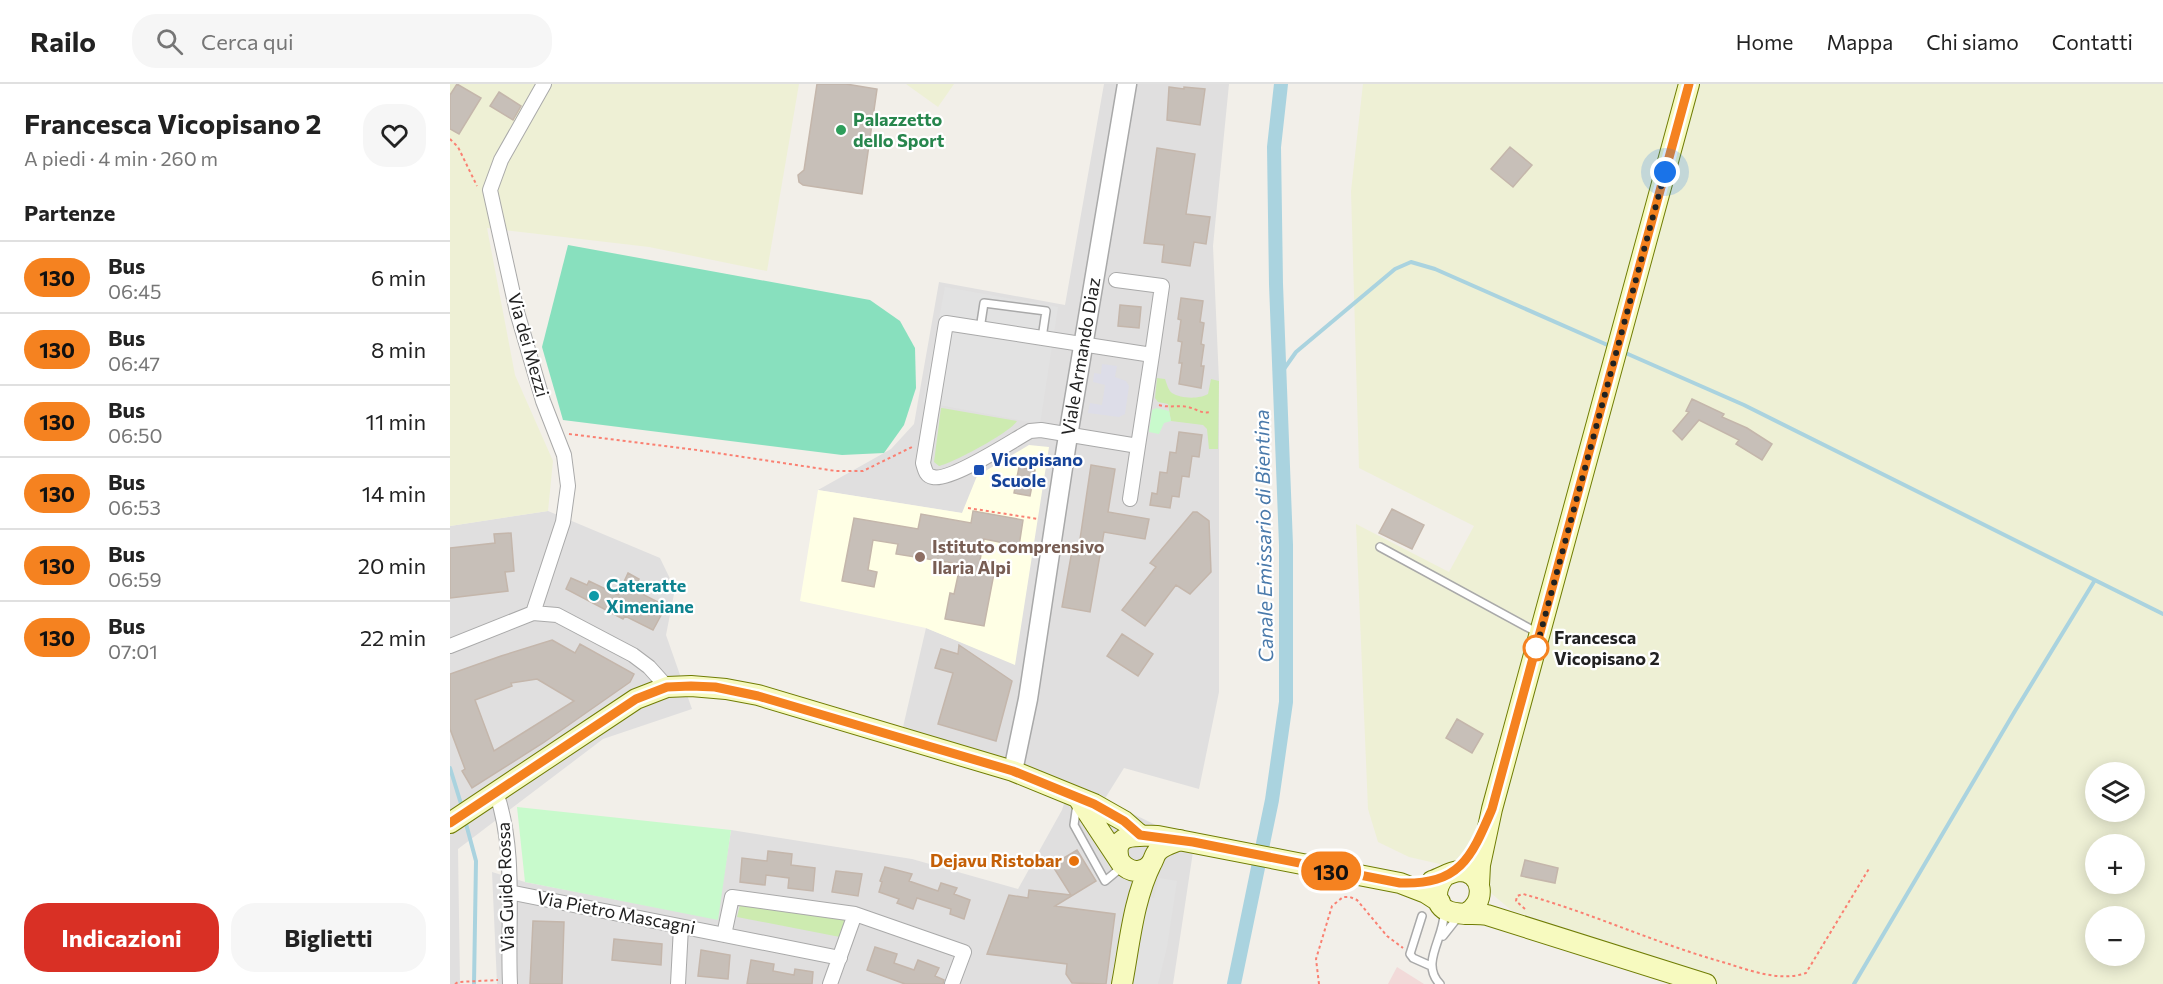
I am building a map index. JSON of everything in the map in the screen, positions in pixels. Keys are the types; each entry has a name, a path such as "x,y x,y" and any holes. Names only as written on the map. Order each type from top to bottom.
{"main road":[{"path":"1452,909 1474,908 1479,890 1480,864 1492,809 1689,84"},
{"path":"450,823 636,699 667,687 703,686 739,691 1013,771 1116,816 1153,845 1153,859 1143,881 1132,919 1122,984"},
{"path":"1078,798 1121,863 1136,872 1146,869 1166,846 1186,841"},
{"path":"1452,909 1438,887 1479,840 1492,809"},
{"path":"1132,919 1131,896 1118,854 1120,843 1129,836 1142,836 1186,841 1400,883 1424,883 1450,874 1470,874 1494,912 1512,924"},
{"path":"1400,883 1426,893 1452,909 1487,915 1706,984"}],"street":[{"name":"Via dei Mezzi","path":"533,613 563,522 568,486 564,455 531,363 490,199 491,183 501,160 544,84"},
{"name":"Viale Armando Diaz","path":"1013,771 1028,699 1127,84"},
{"path":"1116,280 1162,286 1130,499"},
{"path":"1138,446 1041,430 1030,431 958,472 940,478 930,476 924,469 923,463 946,323 1152,355"},
{"path":"450,646 533,613 557,615 633,655 649,667 667,687"},
{"name":"Via Guido Rossa","path":"496,792 505,822 508,852 510,984"},
{"name":"Via Pietro Mascagni","path":"509,892 840,958"},
{"path":"724,935 732,897 855,914 964,952 952,984"},
{"path":"830,984 855,914"},
{"path":"678,984 681,927"}],"lane":[{"path":"980,329 984,303 1046,312 1042,338"},
{"path":"1380,548 1540,635"},
{"path":"1440,984 1433,976 1431,966 1444,921 1452,909"},
{"path":"1438,943 1452,923 1452,909"},
{"path":"1422,916 1409,951 1411,957 1431,966"}],"path":[{"path":"450,139 458,147 477,187 490,199"},
{"path":"1145,402 1169,407 1184,406 1200,412 1211,412"},
{"path":"555,432 836,471 863,471 901,454 927,437"},
{"path":"968,508 1041,520"},
{"path":"1531,911 1522,908 1516,901 1517,896 1522,894 1537,898 1683,951 1750,970 1783,977 1796,977 1806,973 1870,867"},
{"path":"1319,984 1316,959 1332,906 1343,897 1357,900 1387,936 1409,951"},
{"path":"457,983 495,981"}],"shaded area":[{"path":"450,84 799,84 767,271 649,247 487,228 515,375 553,461 548,511 450,526"},
{"path":"906,84 954,84 938,107"},
{"path":"1104,84 1229,84 1213,246 1219,381 1219,692 1199,789 1124,768 1104,800 1158,826 1196,832 1173,984 497,984 492,872 525,882 717,919 731,830 912,859 1018,889 1062,810 1070,785 903,727 926,628 1015,664 962,513 818,490 891,449 914,424 939,282 1065,305"},
{"path":"1363,84 2163,84 2163,984 1700,984 1704,974 1511,910 1492,894 1487,886 1488,875 1409,857 1378,842 1368,809 1356,524 1449,572 1474,526 1359,468 1351,191"},
{"path":"945,287 1058,307 1040,424 923,402"},
{"path":"1102,364 1117,366 1115,377 1126,381 1129,386 1125,414 1119,417 1088,413 1090,403 1102,405 1105,385 1093,382 1094,373 1101,374"},
{"name":"Istituto comprensivo Ilaria Alpi","path":"1029,445 1049,447 1015,665 926,628 800,601 818,490 962,513 977,476"},
{"path":"548,511 660,558 675,589 666,635 692,709 603,739 458,849 460,984 450,984 450,526"},
{"path":"1159,878 1177,881 1167,947 1158,984 1130,984 1144,897 1154,898"},
{"path":"1397,967 1424,984 1388,984"}],"green space":[{"path":"568,245 870,300 900,321 915,348 916,388 904,425 884,453 842,455 563,420 542,347"},
{"path":"1157,378 1165,379 1172,393 1190,398 1208,394 1211,379 1219,381 1218,449 1209,449 1207,429 1203,425 1171,421 1168,404 1158,402 1155,398"},
{"path":"941,408 1017,421 981,446 939,466 934,462"},
{"path":"1157,408 1169,411 1171,421 1164,423 1159,434 1149,432 1152,410"},
{"path":"517,807 731,830 718,920 525,882"},
{"path":"740,905 845,918 840,937 737,917"}],"building":[{"path":"457,84 481,98 459,134 450,129 450,95"},
{"name":"Palazzetto dello Sport","path":"817,84 846,84 877,89 862,194 803,185 799,182 798,175 804,170"},
{"path":"1169,87 1205,89 1200,125 1167,120"},
{"path":"499,92 521,106 513,120 490,106"},
{"path":"1510,147 1532,165 1513,187 1491,169"},
{"path":"1157,148 1195,154 1186,214 1210,217 1206,244 1194,242 1190,266 1162,262 1164,245 1144,243"},
{"path":"1181,298 1203,301 1200,322 1204,323 1201,344 1204,345 1201,366 1204,366 1201,388 1179,384 1182,342 1178,341 1181,320 1178,319"},
{"path":"1120,305 1141,307 1139,328 1118,326"},
{"path":"1692,399 1724,414 1722,417 1747,428 1772,444 1762,460 1736,444 1739,440 1699,420 1682,440 1673,431 1689,412 1686,411"},
{"path":"1179,432 1202,435 1199,457 1192,456 1189,477 1182,476 1179,497 1172,496 1170,508 1150,505 1152,493 1157,494 1160,472 1167,473 1170,452 1176,453"},
{"path":"1091,465 1115,469 1108,512 1149,519 1145,539 1104,532 1090,612 1062,607 1073,545 1079,546"},
{"path":"1019,467 1035,470 1030,496 1014,493"},
{"path":"1392,509 1424,525 1412,549 1379,533"},
{"name":"Istituto comprensivo Ilaria Alpi","path":"973,511 1023,520 1019,546 984,539 980,560 996,563 984,626 945,619 950,593 954,594 959,571 952,570 953,563 896,554 898,544 873,540 868,570 877,572 874,587 842,581 854,518 918,529 921,514 971,523"},
{"path":"1193,512 1197,512 1209,521 1211,572 1190,594 1176,585 1145,626 1122,610 1156,567 1150,563"},
{"path":"511,533 514,571 505,572 508,591 450,598 450,548 495,543 494,534"},
{"path":"628,573 639,579 634,590 666,606 653,630 625,616 623,619 566,589 571,578 587,585 589,581 618,595"},
{"path":"1122,634 1153,654 1138,676 1107,656"},
{"path":"552,640 575,653 580,644 634,674 630,682 543,743 472,788 462,771 465,769 450,729 450,674","holes":["537,679 574,701 494,751 475,700 512,686 511,683"]},
{"path":"959,645 1012,681 996,741 938,724 953,673 935,668 941,649 958,654"},
{"path":"1457,719 1483,734 1472,753 1446,738"},
{"path":"1077,850 1096,881 1055,906 1115,914 1106,984 1072,983 1066,974 1067,964 987,954 1009,895 1028,898 1029,890 1071,895 1052,865"},
{"path":"768,851 792,854 791,865 815,868 813,891 788,888 789,878 766,875 765,885 740,882 742,858 767,861"},
{"path":"1525,860 1558,868 1555,883 1521,876"},
{"path":"885,867 912,874 909,881 938,891 941,883 957,888 954,894 970,900 964,919 950,914 951,909 917,898 913,909 897,903 899,899 879,892"},
{"path":"836,871 862,874 858,896 832,892"},
{"path":"533,921 564,922 562,984 530,984"},
{"path":"614,939 662,944 661,965 612,960"},
{"path":"875,947 897,954 894,963 914,970 918,960 939,968 935,976 944,980 943,984 905,984 867,970"},
{"path":"701,950 730,955 728,979 698,976"},
{"path":"751,960 774,964 773,971 794,975 795,969 813,972 812,984 747,984"}],"waterway":[{"name":"Canale Emissario di Bientina","path":"1234,984 1272,800 1286,702 1286,545 1276,284 1274,147 1281,84"},
{"path":"1279,376 1296,352 1395,269 1411,262 1435,269 1612,347"},
{"path":"1621,351 1744,405 2163,614"},
{"path":"1854,984 2095,580"},
{"path":"450,768 462,807"},
{"path":"465,820 476,861 474,984"}],"bus line":[{"name":"130","path":"450,823 636,699 667,687 703,686 758,696 1013,771 1094,804 1124,821 1145,837 1158,836 1193,842 1400,883 1434,881 1456,871 1479,840 1492,809 1689,84"}],"place":[{"name":"Palazzetto dello Sport","path":"841,130"},
{"name":"Vicopisano Scuole","path":"979,470"},
{"name":"Istituto comprensivo Ilaria Alpi","path":"920,557"},
{"name":"Cateratte Ximeniane","path":"594,596"},
{"name":"Francesca Vicopisano 2","path":"1536,648"},
{"name":"Dejavu Ristobar","path":"1074,861"}],"route":[{"path":"1536,648 1534,657 1665,172"}]}
